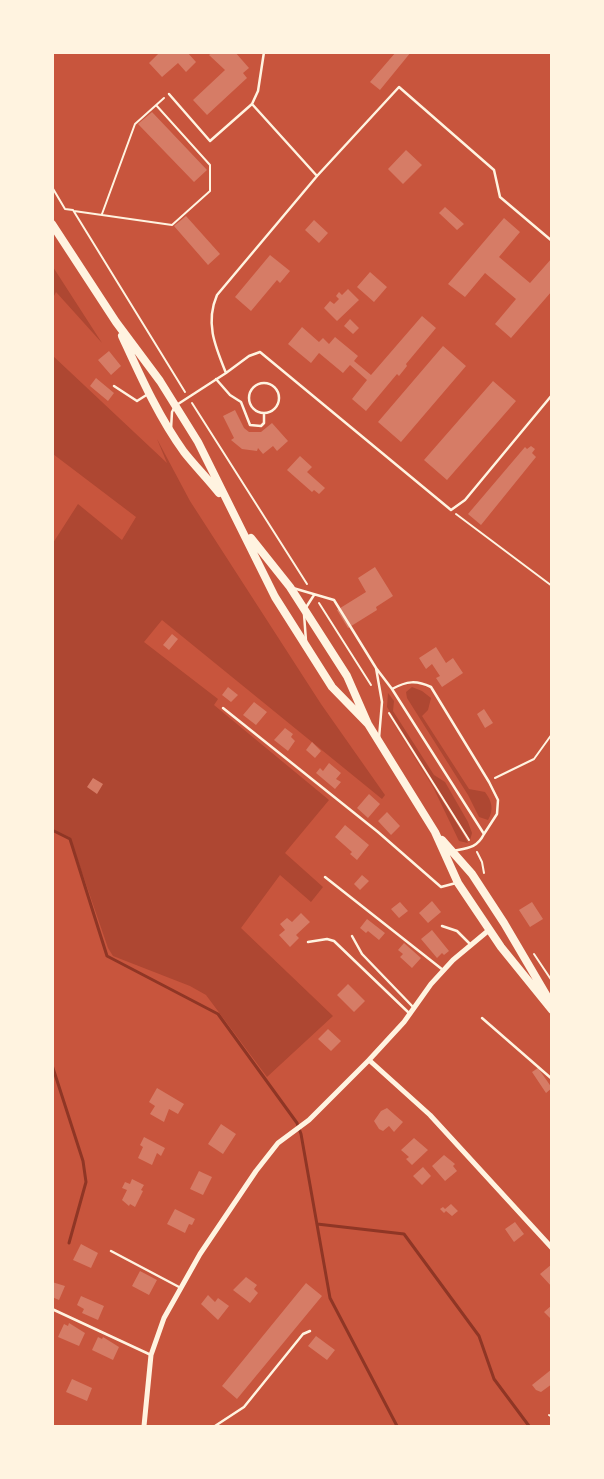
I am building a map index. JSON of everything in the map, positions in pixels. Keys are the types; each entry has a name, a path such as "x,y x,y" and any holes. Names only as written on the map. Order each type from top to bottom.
{"main road":[{"path":"52,224 116,322 176,406 198,442 227,502 243,529 275,597 332,687 368,724"},
{"path":"116,322 149,394 171,431 184,452 227,502"},
{"path":"243,529 290,587 305,609 347,676 368,724 435,832 448,851 472,874 504,923 552,1004"},
{"path":"448,851 458,883 489,930 552,1010"}],"street":[{"path":"144,1426 151,1355 164,1318 180,1287 256,1171 278,1144 309,1120 369,1060 410,1014 443,970 489,930"},
{"path":"369,1060 430,1115 552,1248"}],"lane":[{"path":"169,94 210,141 252,104 258,91 264,52"},
{"path":"226,372 212,336 211,313 217,295 317,176 400,87 494,170 500,197 552,241"},
{"path":"252,104 317,176"},
{"path":"171,431 172,412 176,406 249,356 260,352 451,510 465,500 552,395"},
{"path":"216,379 230,395 241,402 250,425 261,426 264,423 264,413"},
{"path":"262,383 271,385 279,396 274,409 264,413 252,408 248,400 253,387 262,383"},
{"path":"114,386 137,401 149,394"},
{"path":"290,587 314,595 324,595 334,600 484,834"},
{"path":"306,646 305,609 314,595"},
{"path":"376,668 382,702 379,742"},
{"path":"392,689 406,682 420,682 431,688 489,782 498,800 497,814 479,843 474,847 448,851"},
{"path":"223,708 378,832 441,887 458,883"},
{"path":"325,877 443,970"},
{"path":"442,926 458,931 471,946"},
{"path":"352,936 362,954 414,1009"},
{"path":"308,942 327,938 334,941 410,1014"},
{"path":"482,1018 552,1079"},
{"path":"111,1251 180,1287"},
{"path":"52,1309 151,1355"},
{"path":"215,1426 244,1406 303,1334 310,1331"}],"path":[{"path":"102,214 136,124 169,94"},
{"path":"73,210 172,224 210,191 210,165 156,105"},
{"path":"52,187 65,209"},
{"path":"451,510 552,586"},
{"path":"489,782 534,759 552,734"}],"shaded area":[{"path":"53,267 102,343 56,292 53,298"},
{"path":"52,355 167,463 157,439 190,501 321,704 385,795 382,799 162,620 144,642 218,699 214,705 329,800 285,853 323,887 311,902 280,875 241,928 333,1016 267,1077 206,995 190,986 113,956 108,948 69,839 53,829 53,543 78,504 122,540 136,517 53,454"},
{"path":"412,687 422,691 431,698 428,710 422,716 469,789 485,792 491,802 492,809 488,820 479,817 468,795 407,698 406,692"},
{"path":"388,693 394,701 393,711 434,775 445,782 468,822 472,833 470,840 387,707"},
{"path":"390,718 468,843 459,841 433,787"}],"building":[{"path":"160,52 187,52 196,62 186,72 178,63 162,77 149,63"},
{"path":"213,52 235,52 249,68 243,73 247,78 207,115 193,100 225,70 209,55"},
{"path":"396,52 411,52 380,90 370,82"},
{"path":"152,112 207,170 194,182 138,124"},
{"path":"406,150 422,165 403,184 388,169"},
{"path":"445,207 464,224 457,230 439,213"},
{"path":"186,216 220,254 208,265 174,226"},
{"path":"504,218 520,232 499,257 530,283 552,258 552,291 511,338 495,324 516,299 485,273 465,297 448,284"},
{"path":"314,220 328,233 319,243 305,230"},
{"path":"270,255 290,271 280,283 277,280 251,311 235,297"},
{"path":"370,272 387,287 374,302 357,287"},
{"path":"348,289 359,300 337,321 324,308 330,301 334,304 339,299 336,296 339,292 342,295"},
{"path":"422,316 436,328 406,364 407,366 399,376 397,374 366,411 352,399 367,380 350,365 343,373 319,353 311,363 288,344 302,327 319,342 323,338 329,344 335,337 358,356 354,361 371,375"},
{"path":"350,319 359,328 353,334 344,326"},
{"path":"443,346 466,366 401,442 378,422"},
{"path":"109,351 121,366 111,375 98,360"},
{"path":"96,378 114,393 108,401 90,386"},
{"path":"493,381 516,401 447,480 424,460"},
{"path":"235,410 244,428 249,432 261,432 272,423 288,441 277,451 273,446 263,454 258,448 257,451 242,449 231,440 234,438 223,416"},
{"path":"531,446 535,449 532,453 536,457 481,525 468,514 525,447 527,449"},
{"path":"300,456 312,467 307,472 325,488 319,494 314,490 312,492 287,470"},
{"path":"375,567 393,596 376,607 377,610 348,628 337,610 366,592 358,578"},
{"path":"172,634 178,639 169,650 163,645"},
{"path":"436,647 446,663 453,658 463,673 442,687 436,678 440,676 432,664 426,669 419,658"},
{"path":"228,687 238,695 231,702 222,695"},
{"path":"254,702 267,712 256,725 243,715"},
{"path":"484,709 493,723 485,728 477,714"},
{"path":"285,728 293,734 291,737 295,741 288,751 274,740"},
{"path":"312,742 321,751 315,758 306,750"},
{"path":"329,763 341,773 336,779 341,782 335,789 316,773 320,768 323,771"},
{"path":"93,778 103,784 97,794 87,787"},
{"path":"369,794 380,804 368,818 357,808"},
{"path":"387,812 400,826 391,835 378,821"},
{"path":"345,825 369,845 357,860 350,854 352,852 335,837"},
{"path":"362,875 369,881 360,890 354,884"},
{"path":"432,901 441,912 428,923 419,913"},
{"path":"400,902 408,911 399,918 391,909"},
{"path":"532,902 543,919 530,927 519,910"},
{"path":"301,913 310,922 296,935 299,938 290,947 279,935 285,930 280,924 287,918 292,922"},
{"path":"367,919 385,933 379,940 368,931 366,933 360,928"},
{"path":"432,930 449,951 444,955 442,953 437,958 421,939"},
{"path":"404,943 421,958 412,968 400,957 403,954 398,950"},
{"path":"348,984 365,1001 354,1012 337,995"},
{"path":"328,1029 341,1041 331,1051 318,1039"},
{"path":"538,1068 552,1088 546,1093 532,1072"},
{"path":"157,1088 184,1104 178,1114 169,1109 164,1122 150,1114 155,1106 149,1102"},
{"path":"387,1108 403,1122 394,1132 389,1126 383,1131 379,1129 374,1121 381,1111"},
{"path":"221,1124 236,1134 223,1154 208,1144"},
{"path":"144,1137 165,1148 161,1156 157,1153 152,1165 138,1158 143,1147 140,1145"},
{"path":"414,1138 428,1150 412,1165 406,1159 409,1157 401,1150"},
{"path":"444,1155 455,1164 453,1166 457,1171 445,1181 432,1166"},
{"path":"423,1167 431,1176 422,1185 413,1176"},
{"path":"199,1171 212,1177 203,1195 190,1189"},
{"path":"132,1179 144,1185 135,1207 130,1204 129,1206 122,1200 127,1190 122,1188 125,1182 130,1184"},
{"path":"451,1204 458,1211 452,1216 440,1209 443,1207 445,1209"},
{"path":"175,1209 195,1219 192,1225 189,1224 185,1233 167,1224"},
{"path":"515,1222 524,1234 514,1242 505,1229"},
{"path":"81,1244 98,1253 91,1268 73,1260"},
{"path":"552,1264 552,1287 540,1274"},
{"path":"140,1271 157,1280 149,1295 132,1286"},
{"path":"246,1277 257,1285 254,1289 258,1293 250,1303 233,1290"},
{"path":"52,1282 65,1286 59,1300 52,1297"},
{"path":"306,1283 322,1296 237,1399 222,1386"},
{"path":"208,1295 215,1302 218,1298 229,1306 218,1320 201,1304"},
{"path":"81,1296 104,1306 98,1320 82,1313 84,1309 77,1305"},
{"path":"552,1305 552,1320 544,1312"},
{"path":"69,1323 85,1333 79,1346 58,1337 64,1324 68,1326"},
{"path":"316,1336 335,1350 327,1360 308,1346"},
{"path":"98,1337 102,1339 103,1337 119,1347 113,1360 92,1350"},
{"path":"552,1369 552,1384 541,1392 536,1390 532,1385"},
{"path":"72,1379 92,1388 87,1401 66,1392"}],"waterway":[{"path":"52,830 70,839 107,956 218,1014 297,1123 301,1134 330,1298 397,1426"},
{"path":"52,1065 83,1161 86,1182 69,1243"},
{"path":"317,1224 404,1234 479,1336 494,1379 529,1426"}]}
